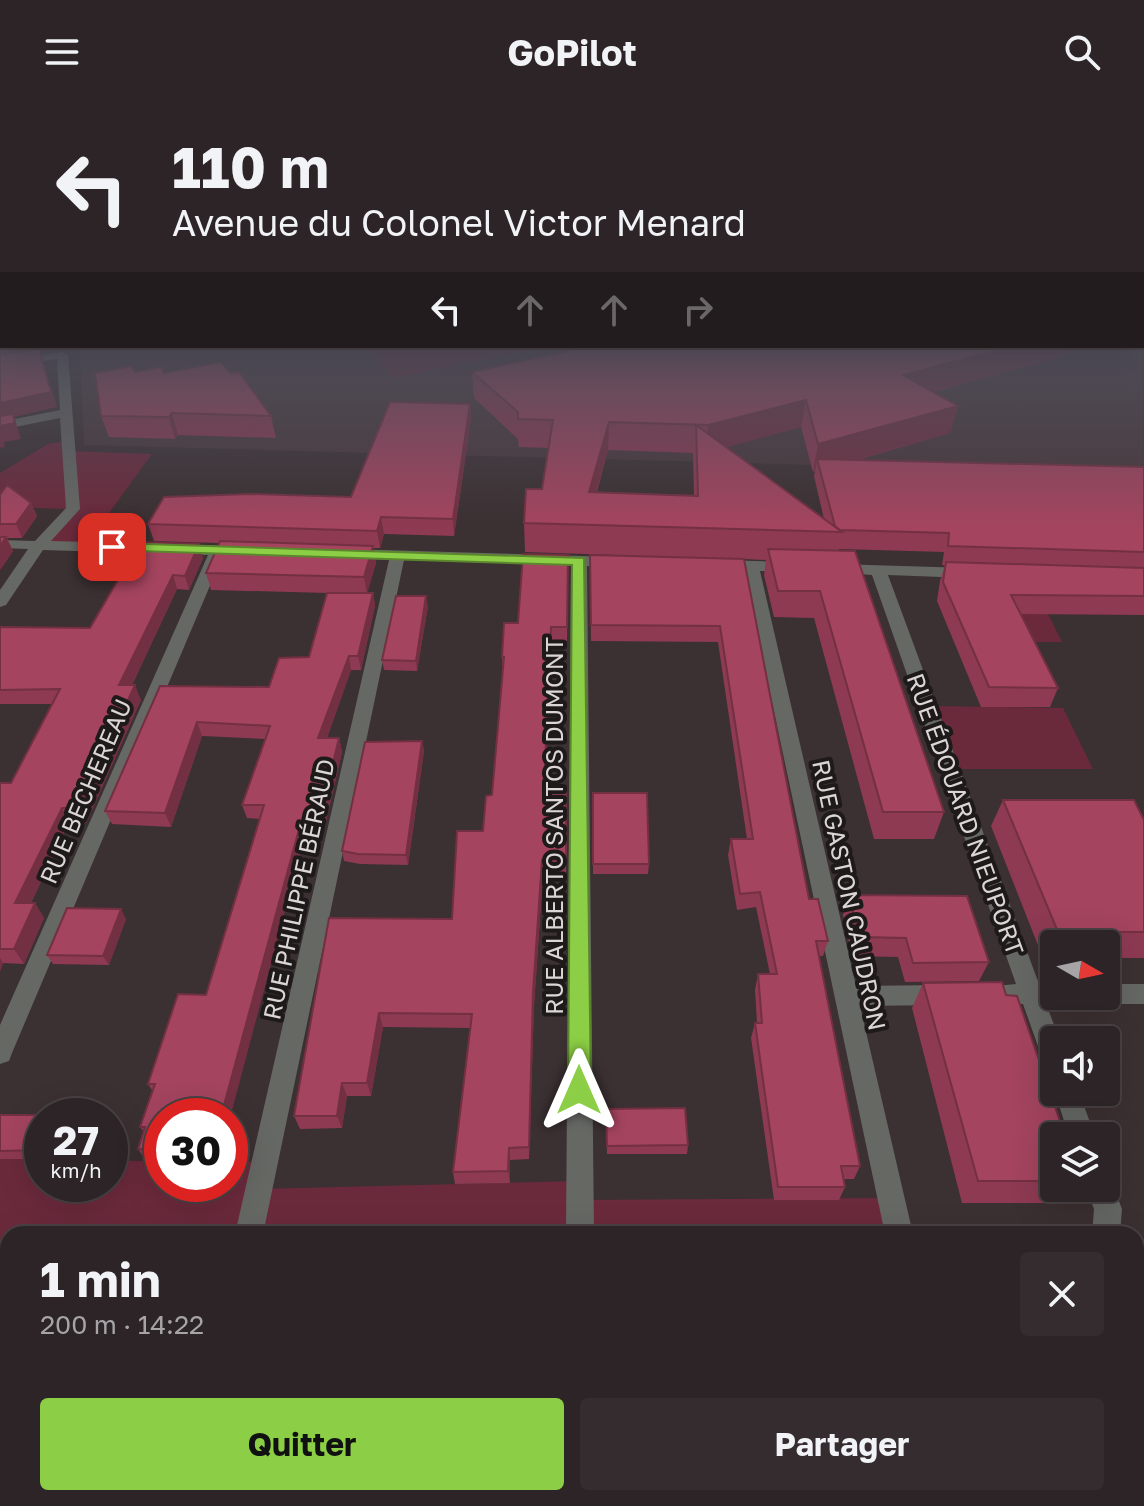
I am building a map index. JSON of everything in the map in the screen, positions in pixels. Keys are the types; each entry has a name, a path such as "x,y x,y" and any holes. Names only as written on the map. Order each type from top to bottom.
{"street":[{"path":"0,602 39,545 73,509 65,395"},
{"path":"0,426 66,413"},
{"path":"0,544 265,552"},
{"name":"RUE BECHEREAU","path":"0,1053 218,550"},
{"path":"329,553 631,563"},
{"name":"RUE PHILIPPE BÉRAUD","path":"251,1226 398,555"},
{"name":"RUE ALBERTO SANTOS DUMONT","path":"579,561 580,1226"},
{"path":"706,565 981,573"},
{"name":"RUE GASTON CAUDRON","path":"751,566 897,1226"},
{"name":"RUE ÉDOUARD NIEUPORT","path":"878,570 1040,989"},
{"path":"846,996 1040,994"},
{"path":"1120,994 1144,994"}],"shaded area":[{"path":"82,395 1143,395 1144,474 84,445"},
{"path":"67,441 68,451 152,454 85,546 39,545 72,509 0,507 0,473 48,444"},
{"path":"996,574 1048,614 1062,642 1030,642"},
{"path":"927,706 1063,708 1093,769 950,769"},
{"path":"0,1159 24,1159 24,1202 128,1202 128,1161 144,1161 144,1202 248,1202 248,1162 265,1162 259,1189 579,1181 580,1200 892,1198 897,1226 0,1226"}],"building":[{"path":"0,395 35,395 0,403"},
{"path":"98,395 256,395 271,416 172,413 169,417 101,416"},
{"path":"499,395 939,395 958,406 818,444 806,400 708,425 609,422 589,492 698,496 696,425 842,532 524,523 526,489 542,489 553,420 518,419 518,412"},
{"path":"390,402 470,404 453,519 381,517 377,531 148,524 164,497 250,494 351,497"},
{"path":"13,414 15,423 0,426 0,416"},
{"path":"817,459 1144,467 1144,552 948,546 949,533 840,530 835,526"},
{"path":"7,485 31,503 16,524 0,524 0,495"},
{"path":"220,541 373,546 364,577 206,573"},
{"path":"140,542 199,544 185,576 173,575 119,685 135,685 78,808 62,808 15,903 35,903 14,949 0,949 0,783 11,783 60,689 0,690 0,627 90,628"},
{"path":"768,549 855,551 944,812 883,812 820,591 778,591"},
{"path":"523,554 568,555 567,627 551,627 544,788 566,788 566,860 542,860 533,992 529,1147 509,1148 508,1171 453,1172 472,1014 379,1013 367,1083 342,1083 337,1116 294,1116 329,918 452,919 457,831 483,831 486,796 492,795 504,623 518,623"},
{"path":"590,555 744,559 809,899 818,899 828,941 816,941 860,1166 841,1166 845,1187 778,1187 755,1023 762,1023 758,974 777,974 760,892 740,894 731,839 753,839 720,626 591,625"},
{"path":"946,562 1144,568 1144,596 1011,595 1058,688 989,687 943,582"},
{"path":"327,593 373,593 358,656 349,656 318,738 339,738 318,826 301,822 226,1098 150,1098 155,1084 148,1084 178,994 206,995 264,805 242,805 270,726 197,722 165,813 105,811 160,686 269,687 279,658 309,657"},
{"path":"396,596 426,596 416,661 382,660"},
{"path":"422,741 406,855 342,851 365,742"},
{"path":"593,793 647,793 649,864 593,864"},
{"path":"1003,800 1134,800 1144,820 1144,932 1057,930"},
{"path":"849,895 967,896 989,962 913,963 906,938 859,937"},
{"path":"67,908 121,909 103,956 47,955"},
{"path":"1002,982 1006,995 1017,996 1040,1063 1040,1106 1055,1106 1060,1122 1040,1122 1040,1181 978,1181 923,983"},
{"path":"685,1108 688,1145 607,1146 606,1109"},
{"path":"0,1115 24,1115 24,1150 0,1151"},
{"path":"144,1130 144,1149 138,1149"}],"route":[{"path":"112,547 579,561 579,1090"}]}
